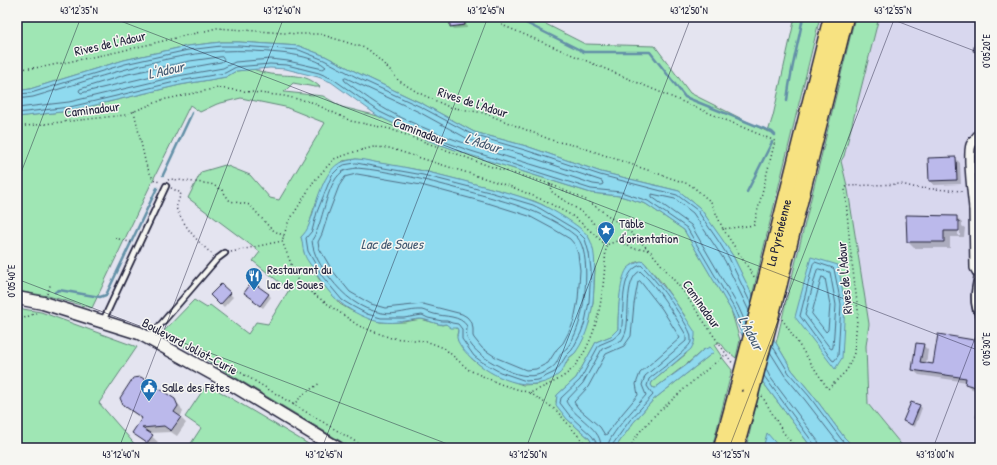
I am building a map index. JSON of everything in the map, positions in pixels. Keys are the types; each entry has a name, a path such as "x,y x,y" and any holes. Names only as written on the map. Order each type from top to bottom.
{"highway":[{"name":"La Pyrénéenne","path":"736,448 768,281 832,17"},
{"name":"La Pyrénéenne","path":"768,281 845,17"},
{"name":"La Pyrénéenne","path":"722,448 747,385"}],"main road":[{"name":"Boulevard Joliot-Curie","path":"17,298 43,303 139,333 219,377 337,448"}],"street":[{"path":"979,273 975,268 977,208 972,190 970,147 980,133"}],"lane":[{"path":"103,322 166,184"},
{"path":"149,338 217,259 225,253"},
{"path":"979,273 974,299 976,311 980,317"}],"path":[{"path":"500,17 502,25 775,141 754,225 723,229"},
{"name":"Rives de l'Adour","path":"17,69 43,67 118,52 217,28 298,34 320,34 368,49 390,70 398,80 417,92 449,107 484,113 554,141 578,146 691,185 711,202 723,229 768,281"},
{"name":"Caminadour","path":"17,127 125,115 162,100 218,88 284,96 311,102 352,121 390,129 490,166 550,184 588,200 628,230 651,252 683,291 747,385 796,448"},
{"path":"530,393 561,378 572,368 583,353 598,314 604,282 606,245 602,240 571,215 546,201 512,187 389,148 374,148 357,151 334,159 314,181 288,223 282,241 299,284 359,326 391,338 426,341 444,348 468,370 500,384 530,393 556,410 587,446 587,448"},
{"path":"166,184 170,179 211,184 222,190 230,202 250,205 271,229 284,236"},
{"path":"550,184 551,191 583,212 596,224 602,240"},
{"name":"Rives de l'Adour","path":"780,316 828,389 847,370 854,353 858,310 850,246 845,189 847,186 901,184 917,188 961,191 972,190"},
{"path":"606,245 617,241 628,230"},
{"path":"115,238 132,242"},
{"path":"225,253 282,241"},
{"path":"617,241 635,249 645,249 651,252"},
{"path":"630,448 637,434 655,415 700,375 726,355"},
{"path":"219,377 228,365 366,448"},
{"path":"293,405 304,394 320,383"}],"shaded area":[{"path":"879,17 980,17 980,448 904,448 868,404 866,346 869,324 848,190 841,161 844,156"}],"green space":[{"path":"17,17 532,17 585,44 655,46 690,93 768,132 773,116 795,17 820,17 752,296 733,256 700,208 679,191 601,172 526,146 474,132 423,104 325,56 299,46 221,42 187,46 124,60 30,89 17,91"},
{"path":"855,17 879,17 844,156 841,161 848,190 869,324 866,346 868,404 904,448 855,448 844,437 792,370 776,343"},
{"path":"253,69 264,73 297,76 308,79 320,87 293,83 284,92 323,96 342,107 378,116 430,141 470,155 591,193 620,196 646,204 684,230 731,310 740,340 736,358 726,350 720,342 714,345 732,370 712,448 615,448 633,423 653,400 714,352 703,350 688,363 653,388 651,385 652,382 686,354 685,316 662,283 644,262 636,262 629,268 625,276 620,300 618,329 611,336 596,342 576,378 557,395 556,402 567,419 589,438 592,443 591,448 352,448 162,333 194,300 207,308 210,305 248,334 256,322 268,324 289,290 253,261 260,252 188,198 201,172 225,165 250,175 270,198 279,200 325,123 285,107 241,98 217,104 200,112 190,105 92,308 48,296 17,291 17,117 70,111 180,85 226,77 236,71","holes":["356,159 424,171 534,201 578,227 589,238 593,252 595,270 593,302 589,323 575,353 569,358 566,364 539,384 523,385 498,376 480,365 472,359 458,341 457,328 446,324 442,325 421,319 404,322 380,322 350,310 340,304 319,279 304,252 301,237 308,230 313,211 325,180 343,161"]},
{"path":"17,308 41,312 137,347 99,403 138,448 17,448"},
{"path":"762,381 812,448 746,448"},
{"path":"207,384 315,448 188,448 201,428 185,417"}],"water":[{"name":"L'Adour","path":"221,42 299,46 325,56 423,104 474,132 526,146 601,172 679,191 700,208 722,239 733,256 776,343 792,370 844,437 855,448 812,448 762,381 731,310 684,230 646,204 620,196 591,193 430,141 378,116 331,82 286,69 270,68 236,71 226,77 180,85 70,111 17,117 17,91 30,89 124,60 187,46"},
{"name":"Lac de Soues","path":"356,159 400,166 519,196 550,209 572,222 588,236 591,241 595,270 592,309 588,328 580,345 575,353 568,359 559,374 539,384 516,383 485,369 468,355 458,341 457,328 451,328 446,324 439,324 420,319 392,323 374,321 344,306 332,295 306,259 301,237 306,231 319,193 329,173 338,164"},
{"path":"811,257 838,265 845,304 842,358 835,369 795,317"},
{"path":"641,261 644,262 674,300 695,332 694,343 691,349 652,382 651,385 653,388 688,364 703,350 710,347 714,352 653,400 633,423 615,448 591,448 592,443 589,438 567,419 556,405 557,395 576,378 596,342 611,336 618,329 618,315 624,274 627,269"},
{"path":"767,433 780,448 763,448"}],"building":[{"path":"464,18 465,25 450,27 450,19"},
{"path":"978,32 980,32 980,53 973,51"},
{"path":"956,157 957,180 929,181 928,158"},
{"path":"906,215 957,216 957,221 959,221 959,231 944,231 944,242 907,242"},
{"path":"252,282 269,294 260,306 244,293"},
{"path":"221,284 231,293 220,305 210,295"},
{"path":"938,334 980,341 980,363 975,387 965,384 966,378 912,370 916,343 924,344 920,362 933,364"},
{"name":"Salle des Fêtes","path":"141,377 175,399 178,406 174,412 181,417 171,431 164,426 142,428 153,435 147,443 132,433 142,418 123,405 120,398 133,378"},
{"path":"911,402 920,405 912,425 903,421"}],"waterway":[{"path":"451,17 456,17"},
{"path":"508,17 524,22 584,52 650,52 685,97 772,132 775,135"},
{"path":"787,101 803,17"},
{"path":"163,175 192,113"},
{"path":"747,192 772,142"},
{"path":"55,292 59,290 100,297 106,295 157,188"}],"place":[{"name":"Tâble d'orientation","path":"606,245"},
{"name":"Restaurant du lac de Soues","path":"254,291"},
{"name":"Salle des Fêtes","path":"149,402"}]}
